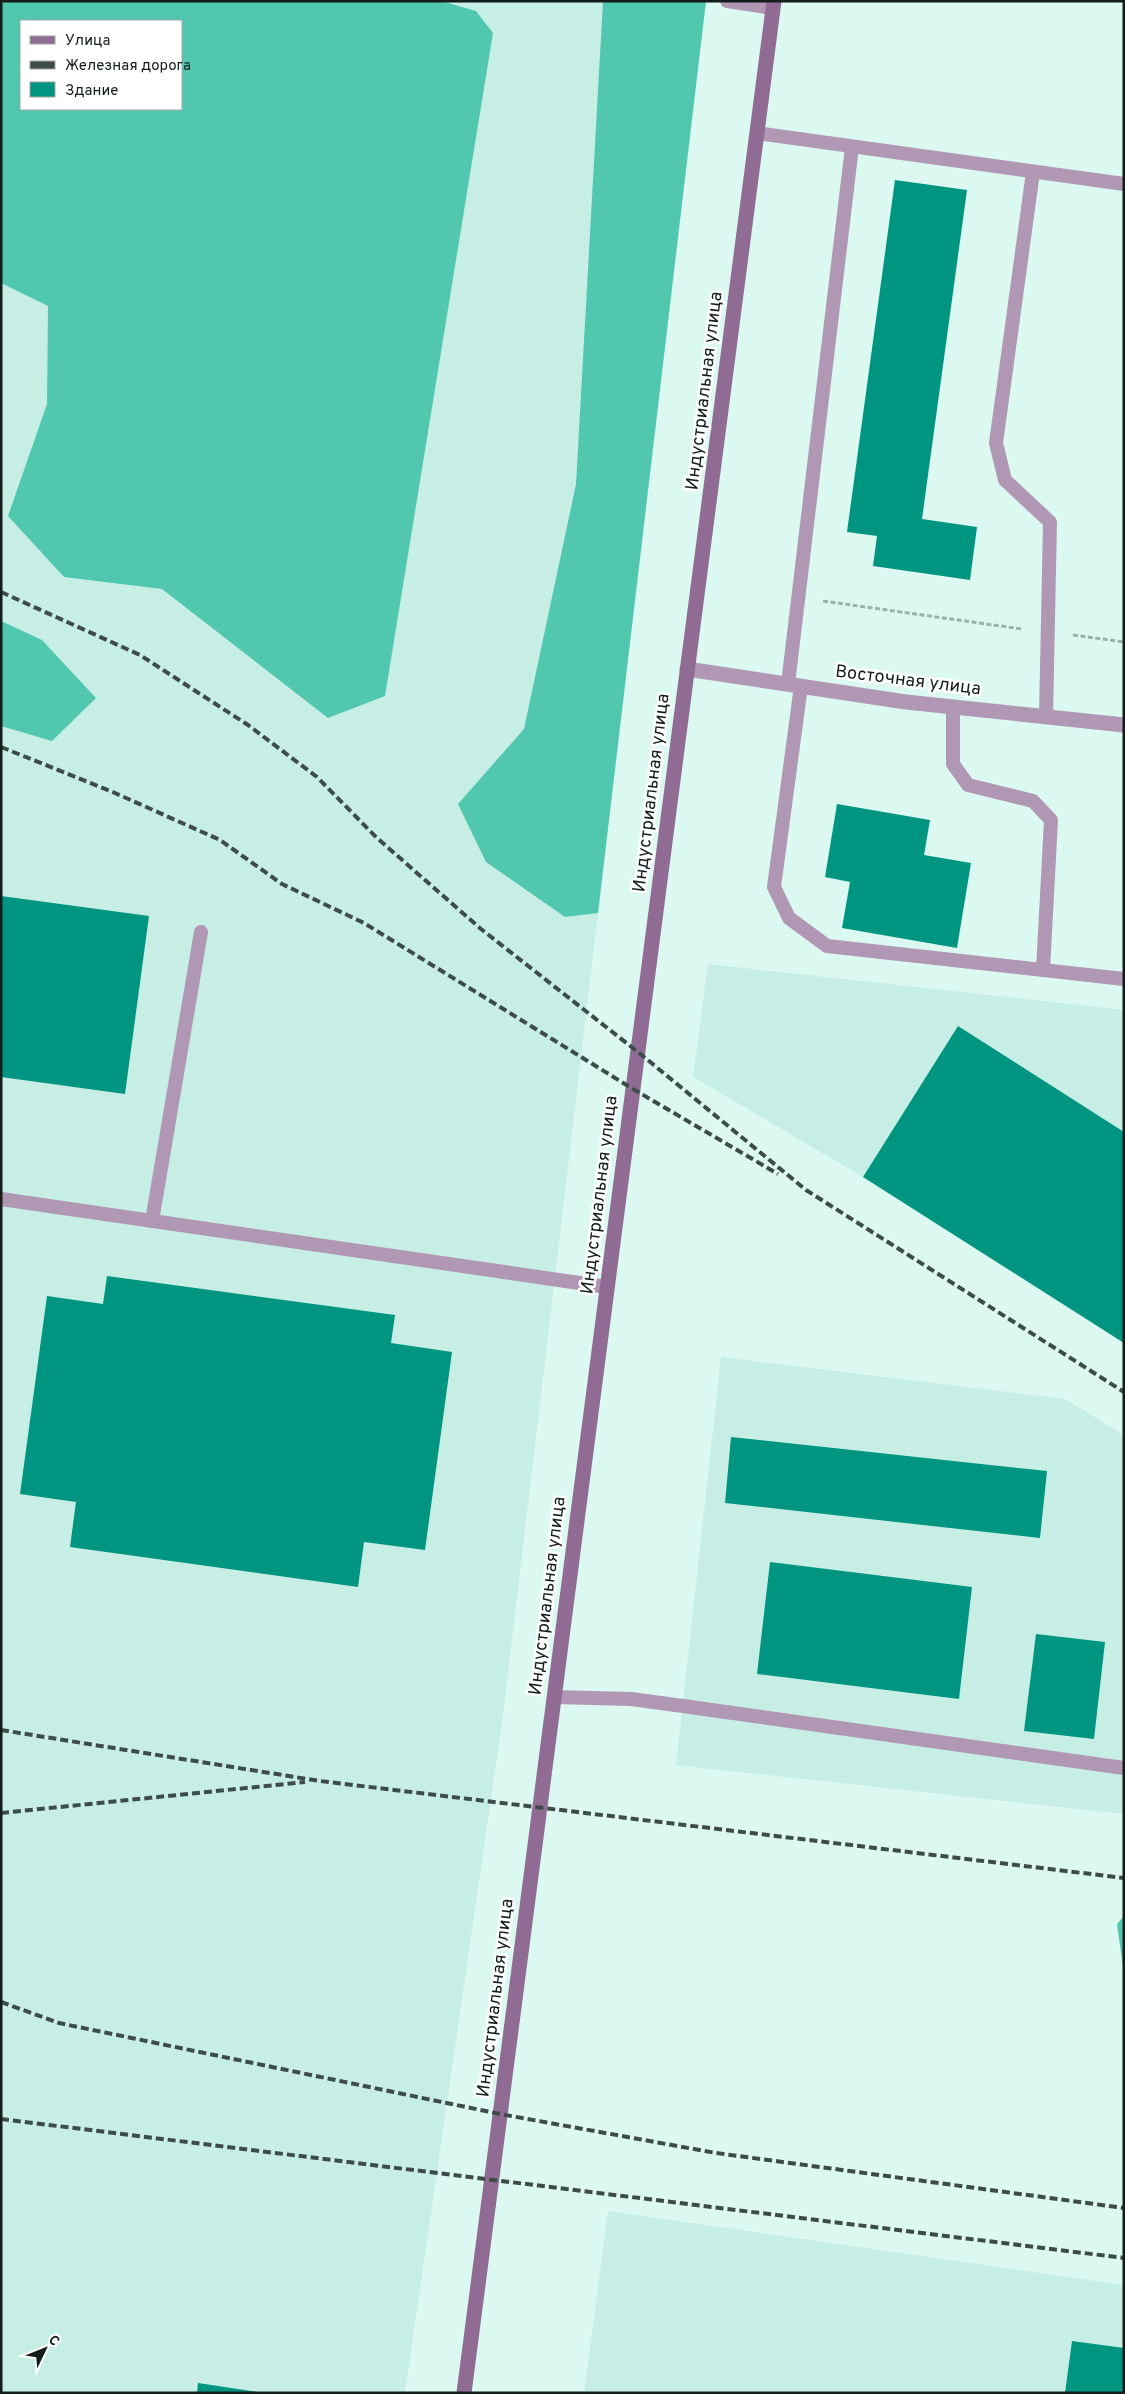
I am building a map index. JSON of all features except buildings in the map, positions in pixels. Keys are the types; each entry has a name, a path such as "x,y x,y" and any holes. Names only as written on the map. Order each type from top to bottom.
{"street":[{"name":"Индустриальная улица","path":"464,2393 774,4"},
{"name":"Восточная улица","path":"687,669 953,707 1124,725"}],"lane":[{"path":"727,1 774,4"},
{"path":"757,133 1124,184"},
{"path":"852,147 797,597 795,685 774,887 789,918 827,946 1124,980"},
{"path":"1033,172 996,443 1005,480 1050,522 1046,717"},
{"path":"953,707 953,764 968,785 1033,801 1051,820 1043,970"},
{"path":"152,1221 201,932"},
{"path":"1,1199 607,1287"},
{"path":"554,1697 631,1700 683,1706 1124,1768"}],"path":[{"path":"797,597 1124,642"}],"shaded area":[{"path":"1,1 706,1 503,1716 405,2393 1,2393"},
{"path":"708,964 1124,1010 1124,1343 863,1177 693,1077"},
{"path":"721,1357 1065,1399 1124,1435 1124,1814 676,1765"},
{"path":"608,2211 1124,2285 1124,2393 584,2393"}],"green space":[{"path":"1,1 441,1 476,11 493,33 385,696 328,718 162,589 64,577 8,516 47,404 48,306 1,283"},
{"path":"603,1 706,1 598,913 565,917 486,862 458,804 524,729 576,484"},
{"path":"1,621 42,640 96,698 52,741 1,726"},
{"path":"1124,1916 1124,1974 1117,1924"}],"railway":[{"path":"1,592 140,655 248,725 317,777 377,838 481,929 638,1052 806,1190 1124,1392"},
{"path":"1,747 115,793 220,840 282,884 364,923 633,1089 778,1174"},
{"path":"1,1730 320,1781 1124,1878"},
{"path":"1,1813 305,1782"},
{"path":"1,2002 59,2023 500,2114 716,2153 1124,2208"},
{"path":"1,2119 1124,2258"}]}
